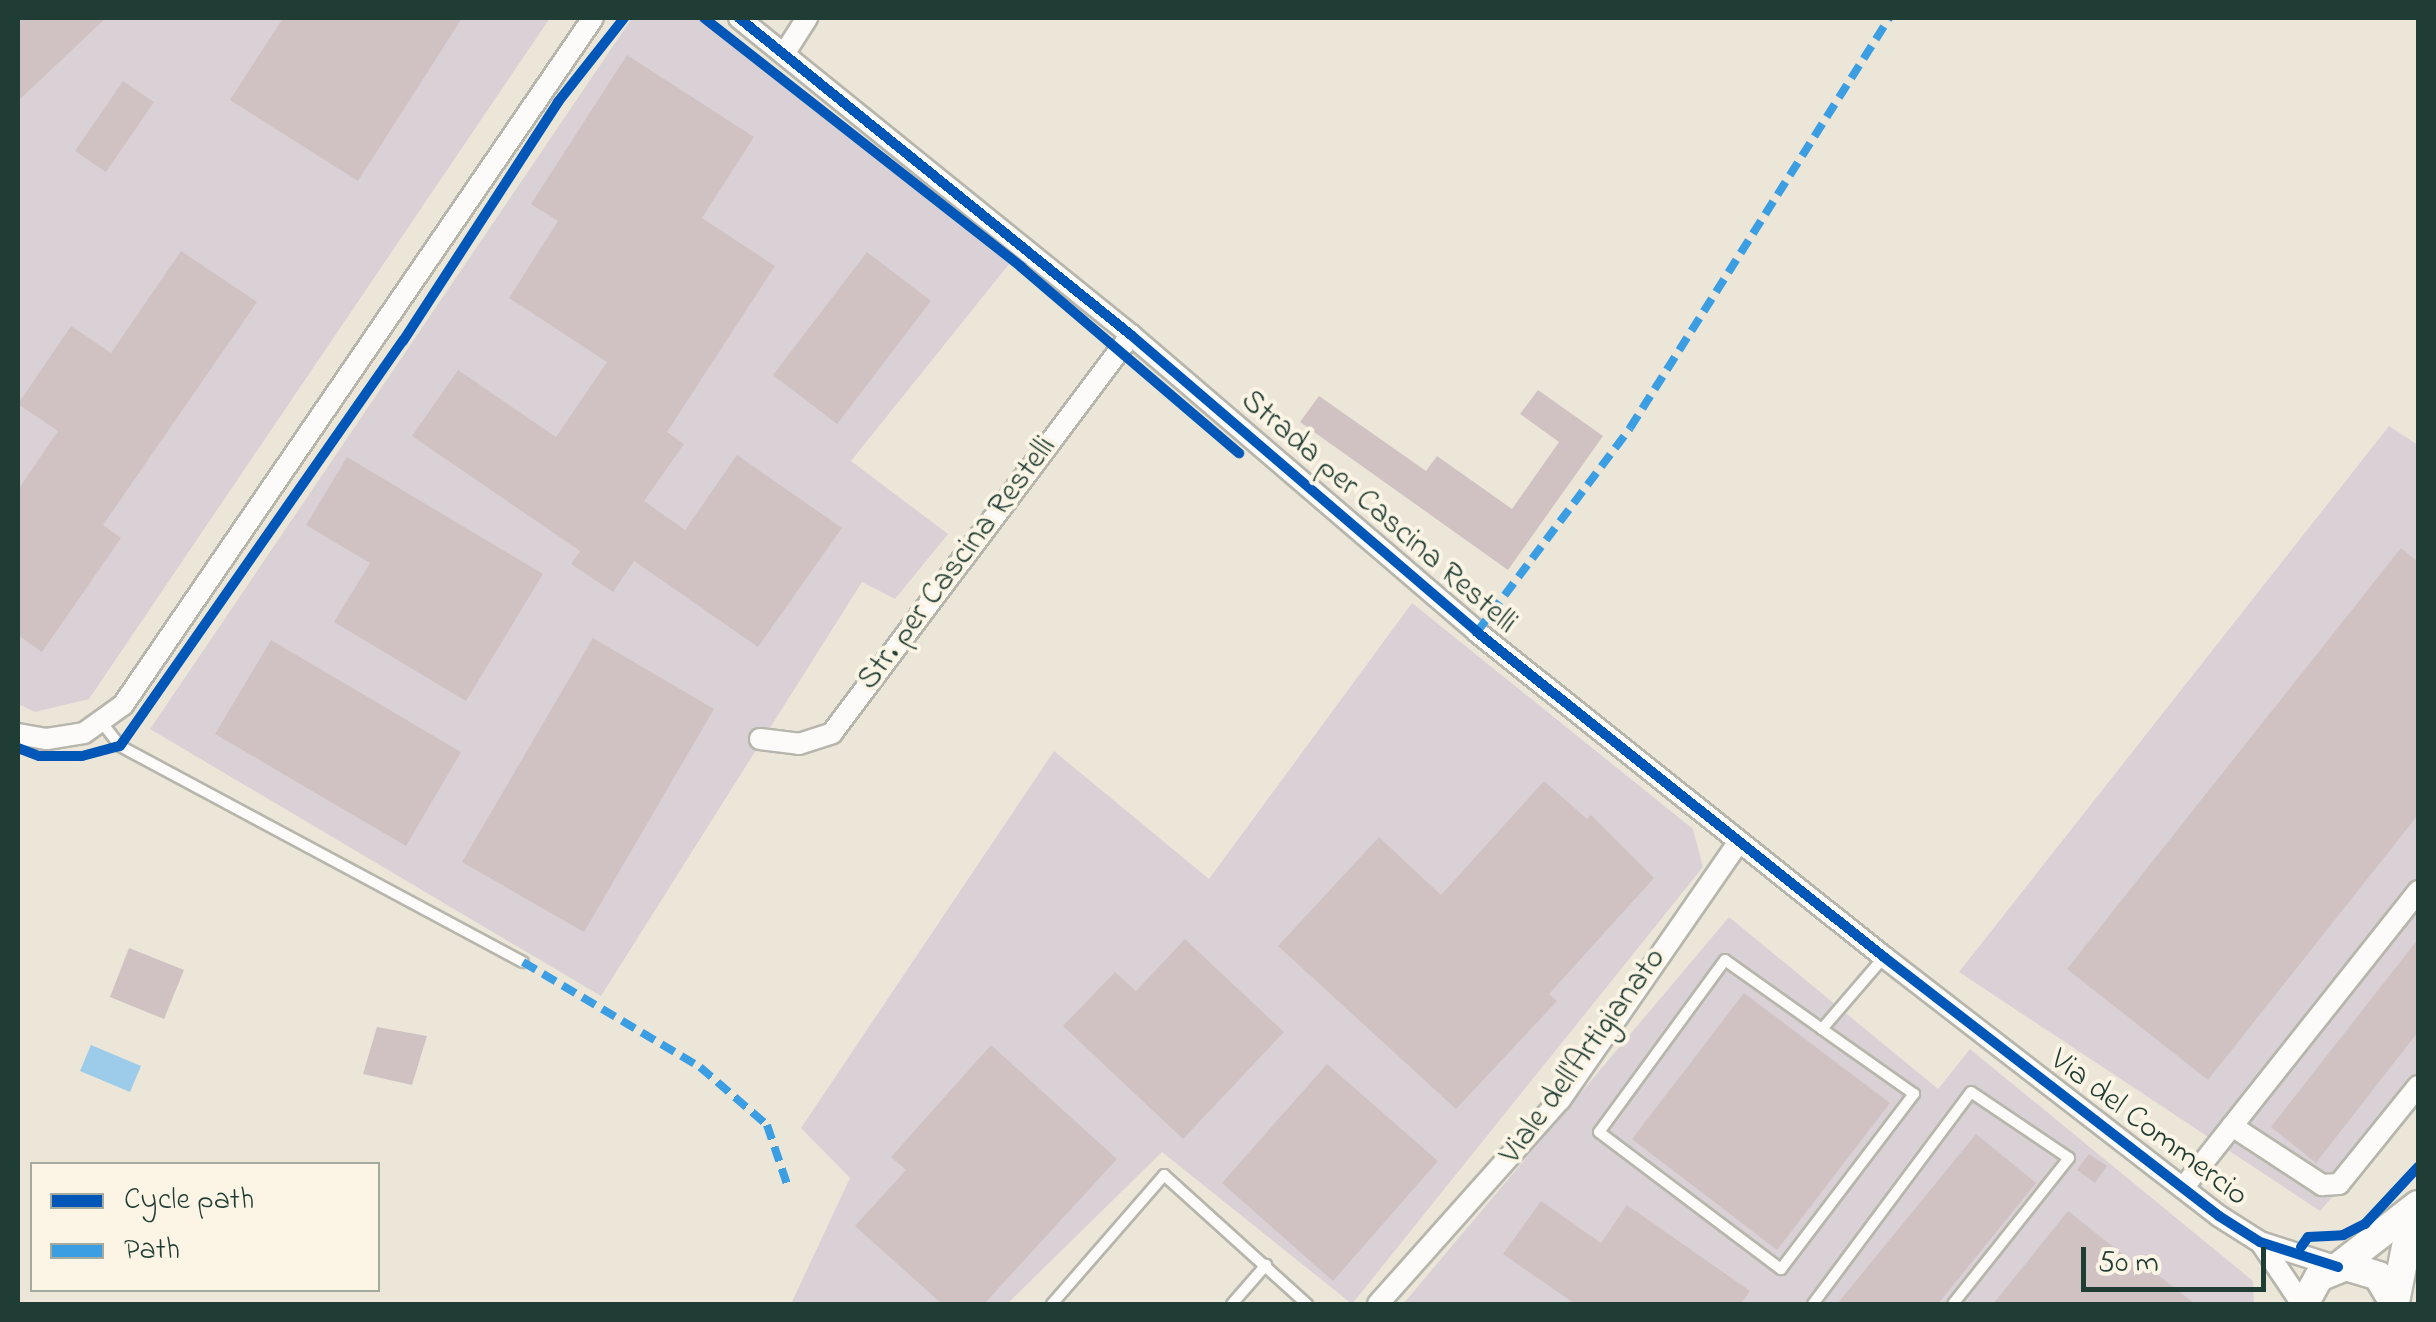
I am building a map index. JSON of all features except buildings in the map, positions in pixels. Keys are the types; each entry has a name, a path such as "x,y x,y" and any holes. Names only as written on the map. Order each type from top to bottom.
{"street":[{"path":"18,734 59,739 103,724 182,622 594,18"},
{"name":"Strada per Cascina Restelli","path":"739,18 1131,335 1477,632 1990,1040"},
{"path":"784,54 807,18"},
{"name":"Str. per Cascina Restelli","path":"760,739 800,744 832,733 1131,335"},
{"name":"Viale dell'Artigianato","path":"1378,1304 1560,1100 1738,843"},
{"name":"Via del Commercio","path":"2183,1188 2418,892"},
{"name":"Via del Commercio","path":"1990,1040 2260,1242 2338,1267"},
{"name":"Via del Commercio","path":"2232,1126 2322,1185 2338,1184 2418,1086"},
{"path":"2303,1304 2313,1283 2416,1208"},
{"path":"2394,1304 2416,1208"},
{"name":"Via del Commercio","path":"2260,1242 2303,1304"},
{"path":"2338,1267 2374,1274 2394,1304"}],"lane":[{"path":"103,724 120,746 523,962"},
{"path":"1822,1028 1884,957"},
{"path":"1726,960 1822,1028 1914,1094 1781,1269 1599,1132 1726,960"},
{"path":"1813,1304 1971,1092 2069,1158 1953,1304"},
{"path":"1052,1304 1164,1175 1307,1304"},
{"path":"1232,1304 1266,1265"}],"shaded area":[{"path":"18,18 550,18 89,699 35,712 18,704"},
{"path":"632,18 698,18 1009,264 851,461 948,534 895,599 862,582 601,996 150,729"},
{"path":"2389,426 2418,445 2418,1099 2320,1211 1959,972"},
{"path":"1412,603 1693,829 1703,867 1352,1304 1162,1152 1007,1304 791,1304 850,1178 801,1128 1054,751 1209,879"},
{"path":"1729,917 1938,1089 1970,1049 2253,1281 2254,1304 1403,1304"}],"water":[{"path":"91,1045 141,1066 130,1092 80,1071"}],"marked path":[{"path":"1477,632 1630,428 1889,18"},
{"path":"523,962 700,1067 767,1125 787,1184"}],"cycle path":[{"path":"18,748 39,756 82,756 120,746 403,341 558,102 624,18"},
{"path":"704,18 1021,267 1239,453"},
{"path":"739,18 1131,335 1477,632 1884,957 2219,1216 2260,1242 2338,1267"},
{"path":"2301,1247 2308,1237 2343,1235 2365,1224 2418,1167"}]}
